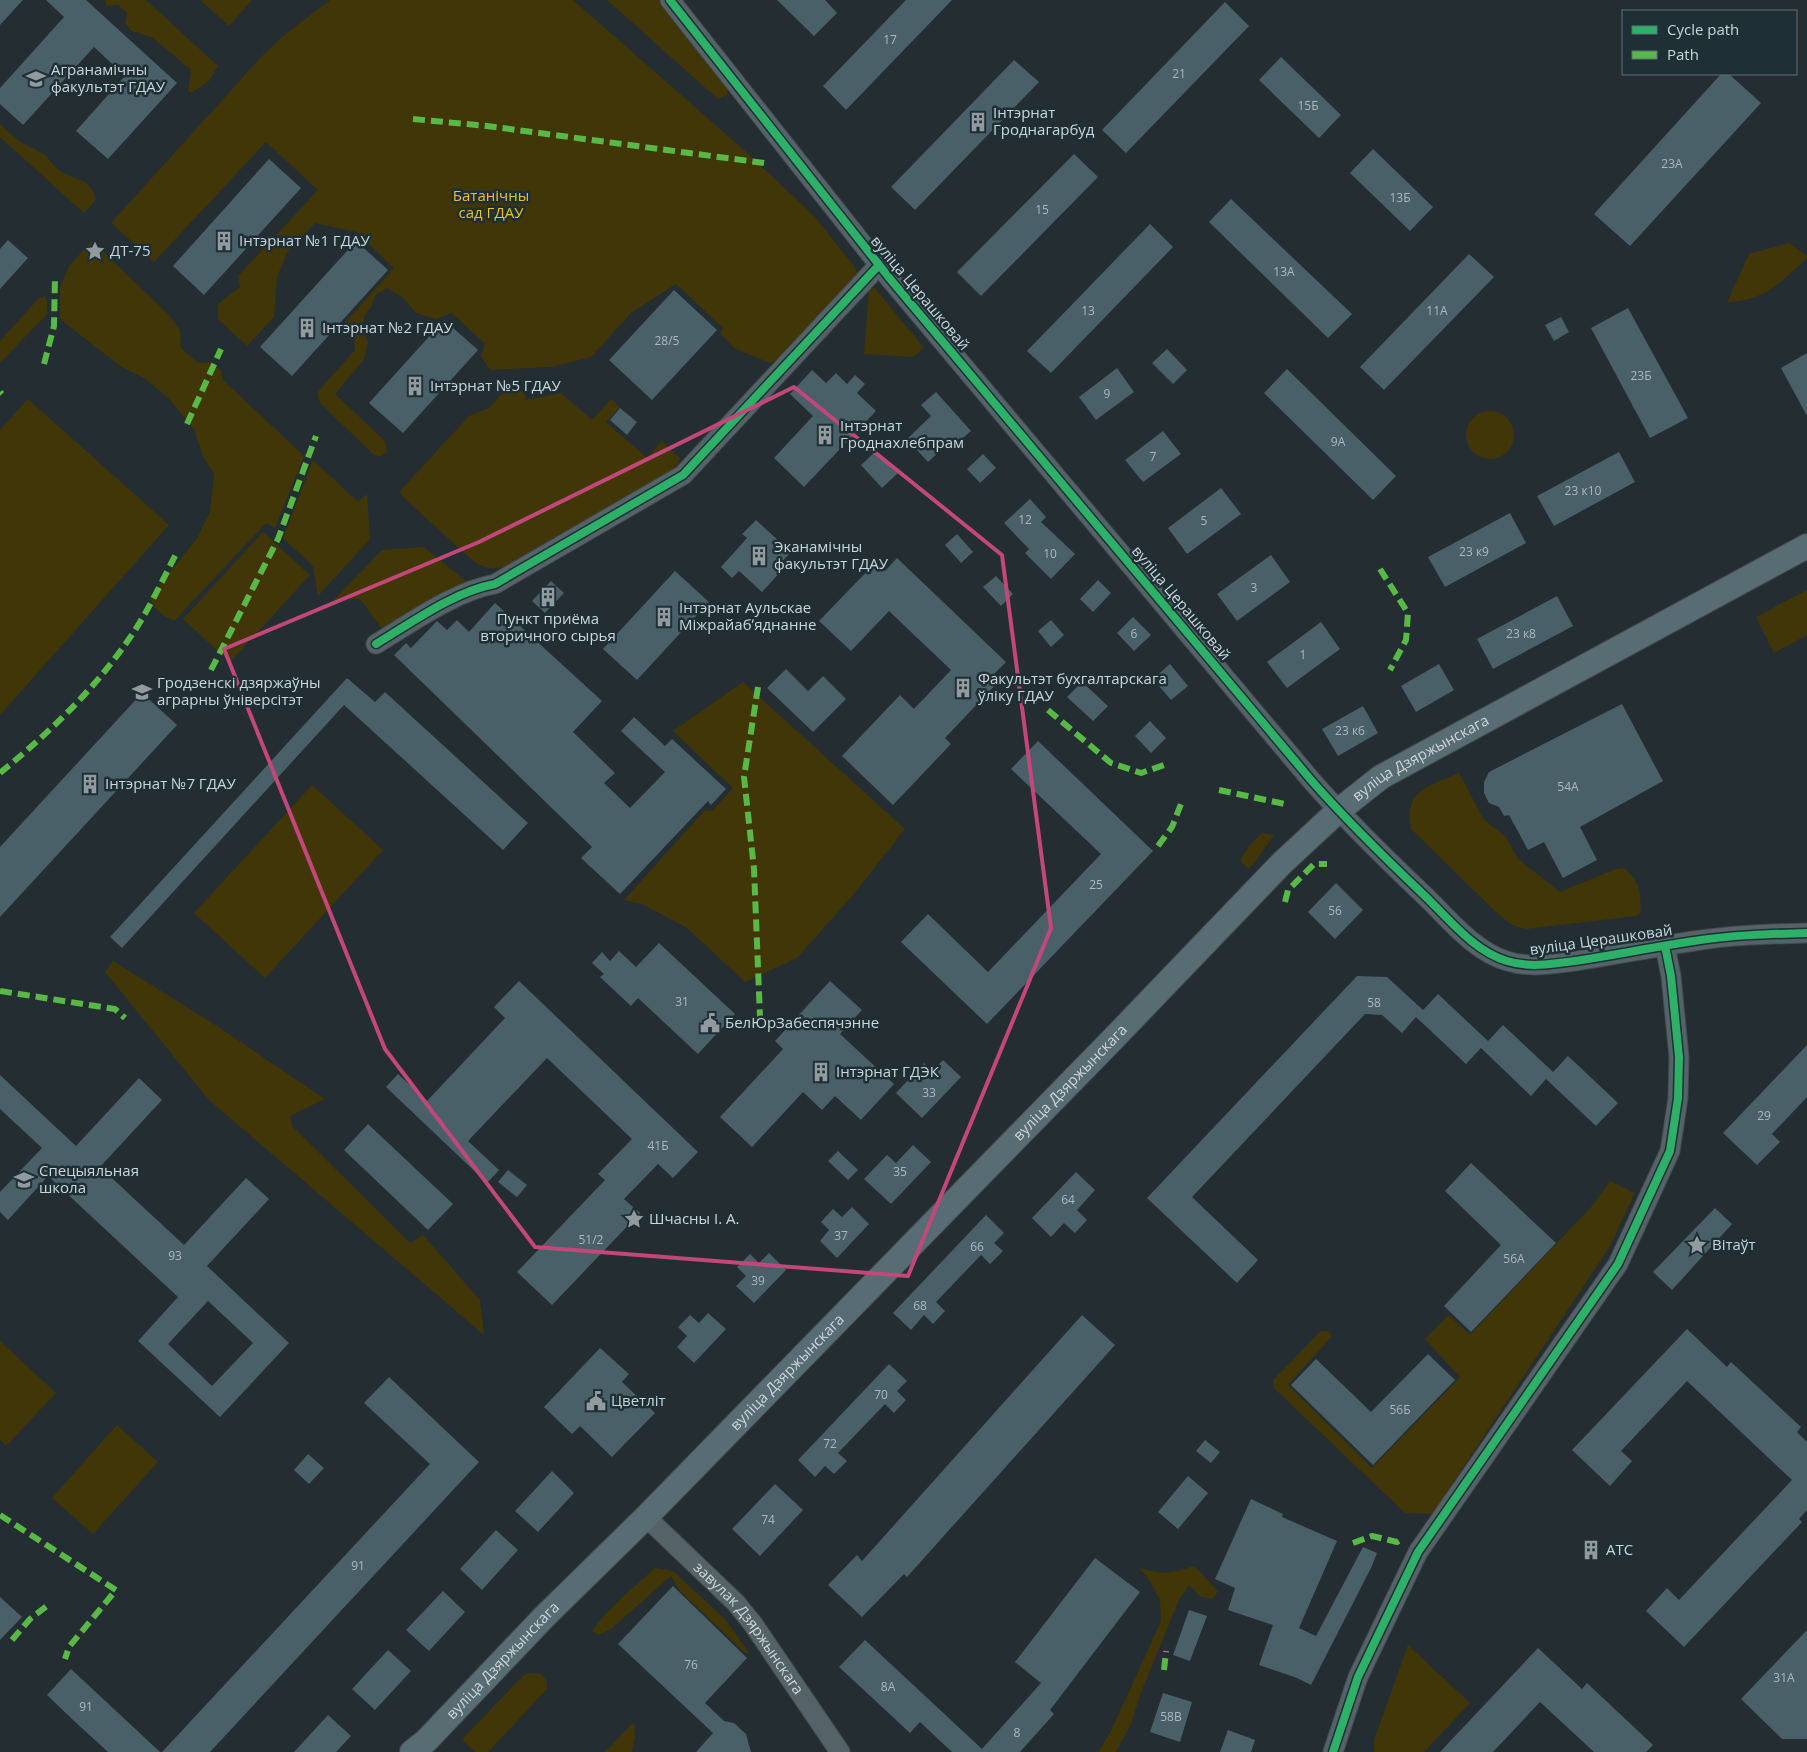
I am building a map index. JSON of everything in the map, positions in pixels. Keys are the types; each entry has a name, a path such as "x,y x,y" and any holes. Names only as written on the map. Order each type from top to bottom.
{"main road":[{"name":"вуліца Дзяржынскага","path":"418,1748 544,1617 646,1517 1112,1040 1275,870 1338,811 1382,777 1807,546"}],"street":[{"name":"вуліца Церашковай","path":"670,0 879,265 1338,811 1465,935 1492,955 1526,965 1629,953 1717,938 1760,934 1807,933"},
{"path":"376,644 450,601 479,587 494,584 683,475 879,265"},
{"path":"1333,1752 1358,1676 1418,1552 1618,1264 1670,1151 1678,1098 1680,1057 1671,976 1665,946"},
{"name":"завулак Дзяржынскага","path":"646,1517 742,1610 764,1639 840,1752"}],"highlighted area":[{"path":"794,387 1002,555 1051,928 908,1276 535,1247 385,1049 224,649 479,542"}],"green space":[{"path":"105,0 146,0 218,66 209,81 191,93 188,91 191,70 153,38 130,30 125,23 127,13 118,5 106,6"},
{"path":"200,0 252,0 229,26"},
{"name":"Батанічны сад ГДАУ","path":"330,0 573,0 745,151 814,216 854,266 857,273 855,280 786,356 770,363 734,348 720,333 723,328 676,284 631,313 591,357 551,367 490,370 481,356 485,344 452,313 436,319 416,313 401,296 387,288 376,294 371,307 364,316 363,332 368,342 364,360 335,394 385,441 387,452 380,457 373,454 320,403 317,393 355,350 354,334 338,330 394,268 356,232 315,223 287,253 277,277 274,317 247,346 218,319 218,304 240,287 238,276 318,190 266,142 154,262 111,223 262,56 282,37"},
{"path":"607,0 662,0 729,85 727,95 718,99"},
{"path":"0,124 18,140 45,155 59,170 90,186 96,200 84,213 0,137"},
{"path":"92,241 168,314 180,330 181,348 198,363 212,362 221,371 223,380 304,456 275,528 266,523 175,620 160,612 153,605 150,597 196,540 210,512 214,474 203,456 194,429 170,400 146,379 120,366 60,319 60,288 69,266"},
{"path":"1789,243 1807,256 1807,258 1772,289 1752,298 1727,302 1749,254"},
{"path":"874,287 924,348 913,357 864,354 869,291"},
{"path":"45,296 47,314 0,363 0,341 39,298"},
{"path":"507,388 515,388 525,393 526,400 561,393 592,420 611,399 620,407 606,422 647,458 662,441 680,458 679,461 665,475 505,567 488,568 480,565 472,560 402,496 400,491 469,416 489,408"},
{"path":"28,399 169,525 0,715 0,430"},
{"path":"1485,411 1495,411 1507,418 1514,430 1514,440 1507,452 1495,459 1485,459 1477,455 1470,448 1466,440 1466,430 1470,422 1477,415"},
{"path":"313,460 358,502 367,494 370,539 318,596 313,566 283,538"},
{"path":"263,532 310,575 230,662 183,619"},
{"path":"424,547 468,583 382,629 360,599 334,600 382,550"},
{"path":"1807,590 1807,635 1774,653 1756,617"},
{"path":"743,682 905,829 853,895 797,958 745,982 687,928 642,904 624,900 705,810 712,811 733,788 673,731"},
{"path":"1459,773 1484,820 1506,837 1518,859 1560,892 1616,869 1624,868 1637,883 1641,913 1636,916 1526,929 1512,925 1497,913 1411,829 1411,806 1421,791"},
{"path":"312,785 383,850 265,978 194,913"},
{"path":"1262,833 1274,835 1253,865 1248,868 1242,863 1241,858"},
{"path":"113,961 217,1026 325,1099 290,1116 292,1126 410,1243 423,1235 480,1300 484,1335 209,1100 105,972"},
{"path":"1610,1181 1635,1193 1609,1248 1432,1514 1405,1513 1274,1388 1273,1380 1321,1331 1328,1331 1332,1336 1288,1385 1372,1468 1460,1377 1425,1339 1449,1315 1470,1335 1592,1206"},
{"path":"0,1341 56,1393 6,1446 0,1440"},
{"path":"117,1425 158,1462 93,1534 52,1498"},
{"path":"1194,1566 1218,1591 1213,1599 1201,1597 1189,1585 1179,1600 1140,1695 1131,1724 1116,1752 1098,1752 1111,1731 1161,1621 1160,1600 1140,1568 1167,1573"},
{"path":"655,1568 673,1571 726,1620 749,1653 745,1653 680,1591 671,1576 611,1629 598,1635 592,1631 630,1590"},
{"path":"1408,1645 1470,1703 1424,1752 1374,1752 1374,1740"},
{"path":"529,1673 542,1674 547,1682 547,1689 488,1752 475,1752 463,1741 464,1737 524,1675"},
{"path":"634,1722 635,1738 632,1752 605,1752"}],"building":[{"path":"0,0 23,0 0,25"},
{"name":"Агранамічны факультэт ГДАУ","path":"46,0 86,0 177,83 108,159 76,131 125,76 94,47 23,125 0,104 0,88 64,17"},
{"path":"777,0 825,0 837,13 814,36"},
{"path":"906,0 952,0 846,110 823,86"},
{"path":"1225,2 1249,26 1126,153 1102,130"},
{"path":"1281,57 1341,115 1319,138 1259,80"},
{"name":"Інтэрнат Гроднагарбуд","path":"1014,60 1039,82 915,210 891,187"},
{"path":"1720,75 1730,75 1761,103 1630,246 1594,214"},
{"path":"1373,149 1433,207 1410,231 1350,173"},
{"name":"Інтэрнат Гроднагарбуд","path":"1074,154 1098,177 981,296 957,272"},
{"name":"Інтэрнат №1 ГДАУ","path":"269,159 301,188 204,295 173,266"},
{"path":"1231,199 1352,314 1328,338 1209,222"},
{"path":"1150,224 1173,247 1051,373 1027,351"},
{"path":"8,240 28,258 0,289 0,249"},
{"name":"Інтэрнат №2 ГДАУ","path":"356,241 388,270 292,376 260,347"},
{"path":"1469,254 1494,277 1384,390 1360,367"},
{"path":"674,290 717,330 652,400 609,360"},
{"path":"1628,308 1688,418 1650,438 1591,328"},
{"path":"1561,317 1569,332 1554,341 1545,325"},
{"name":"Інтэрнат №5 ГДАУ","path":"444,320 478,350 403,433 369,403"},
{"path":"1167,349 1187,370 1173,384 1152,363"},
{"path":"1807,353 1807,416 1781,368"},
{"path":"1117,368 1134,392 1096,420 1079,397"},
{"path":"1287,369 1396,476 1373,500 1264,393"},
{"name":"Інтэрнат Гроднахлебпрам","path":"812,370 826,383 836,373 847,384 855,375 865,384 857,393 876,411 804,487 774,458 813,416 790,394"},
{"path":"936,392 971,431 956,444 952,440 928,462 907,439 931,416 921,405"},
{"path":"620,408 637,422 627,435 610,420"},
{"path":"1163,431 1181,454 1143,482 1125,460"},
{"path":"876,451 898,473 882,488 861,465"},
{"path":"1619,452 1635,482 1554,526 1537,496"},
{"path":"983,454 996,468 980,483 967,469"},
{"path":"1221,488 1241,514 1187,554 1168,528"},
{"path":"1030,499 1046,517 1041,522 1075,554 1051,579 1025,553 1029,549 1004,523"},
{"path":"1510,513 1526,543 1445,587 1428,557"},
{"name":"Эканамічны факультэт ГДАУ","path":"756,520 791,552 778,566 782,570 762,592 739,571 732,578 721,567 747,538 742,534"},
{"path":"957,534 973,552 961,563 945,545"},
{"path":"1271,555 1290,582 1237,621 1217,594"},
{"name":"Факультэт бухгалтарскага ўліку ГДАУ","path":"897,558 1006,662 993,675 999,681 945,738 951,744 893,805 842,756 900,695 914,709 951,670 889,611 851,651 819,621 876,562 885,571"},
{"name":"Інтэрнат Аульскае Міжрайабʼяднанне","path":"675,571 709,602 637,680 603,649"},
{"path":"996,576 1013,594 1001,606 983,587"},
{"path":"1098,580 1111,593 1093,612 1080,599"},
{"name":"Пункт приёма вторичного сырья","path":"551,581 564,593 545,613 532,601"},
{"path":"1557,596 1573,626 1493,669 1477,639"},
{"path":"495,603 602,701 573,732 615,773 604,783 630,808 665,772 621,731 634,717 665,746 672,739 726,789 711,805 708,801 620,894 581,858 592,847 394,655 406,643 411,648 437,621 447,630 457,620 469,632"},
{"path":"1133,617 1151,635 1134,651 1117,633"},
{"path":"1051,620 1064,635 1051,647 1038,631"},
{"path":"1321,622 1340,649 1287,688 1267,662"},
{"path":"1170,664 1188,686 1171,700 1153,679"},
{"path":"1439,664 1454,690 1416,712 1401,686"},
{"path":"786,669 808,691 823,676 846,699 813,732 767,688"},
{"path":"347,678 375,702 385,692 528,823 503,850 344,705 122,948 110,937"},
{"path":"1082,682 1108,706 1093,721 1067,697"},
{"name":"Інтэрнат №7 ГДАУ","path":"142,693 177,725 0,917 0,847"},
{"path":"1622,704 1663,781 1580,827 1597,860 1563,878 1544,842 1528,850 1509,815 1504,816 1499,807 1489,803 1484,793 1484,782 1489,772"},
{"path":"1363,706 1378,733 1338,756 1322,729"},
{"path":"1150,721 1166,738 1151,753 1135,736"},
{"path":"1038,741 1153,851 987,1024 901,942 928,914 988,972 1101,854 1011,769"},
{"path":"1336,883 1363,910 1335,939 1308,912"},
{"path":"659,943 735,1014 698,1054 638,998 631,1006 600,977 604,974 592,963 602,952 610,961 619,951 636,967"},
{"path":"1357,976 1387,977 1423,1010 1438,994 1488,1041 1503,1025 1553,1072 1568,1056 1618,1103 1596,1126 1546,1079 1531,1096 1481,1048 1466,1064 1416,1017 1402,1033 1382,1015 1365,1014 1192,1197 1258,1260 1237,1283 1147,1198"},
{"path":"519,981 698,1152 673,1178 658,1164 624,1199 640,1213 552,1305 517,1272 605,1180 598,1174 632,1139 547,1058 468,1141 499,1170 487,1183 386,1087 398,1074 427,1101 505,1018 494,1007"},
{"name":"Інтэрнат ГДЭК","path":"830,981 862,1010 840,1034 894,1084 861,1120 835,1096 822,1110 803,1092 752,1147 720,1117 783,1049 775,1041"},
{"path":"1807,1045 1807,1097 1772,1134 1780,1142 1757,1165 1723,1133"},
{"path":"943,1060 961,1077 922,1118 896,1093 924,1063 933,1071"},
{"path":"0,1075 76,1146 139,1078 162,1100 100,1167 184,1245 246,1178 269,1199 207,1266 289,1343 220,1417 138,1341 178,1297 48,1176 8,1220 0,1212 0,1192 42,1148 0,1109","holes":["208,1301 253,1343 212,1386 168,1344"]},
{"path":"368,1124 453,1204 428,1230 344,1150"},
{"path":"913,1145 931,1162 891,1204 864,1179 887,1155 896,1163"},
{"path":"838,1151 858,1170 848,1180 828,1161"},
{"path":"1471,1163 1556,1243 1471,1332 1444,1306 1501,1245 1445,1191"},
{"path":"508,1170 527,1185 517,1197 498,1182"},
{"path":"1076,1172 1095,1190 1077,1210 1087,1220 1075,1233 1064,1223 1051,1237 1032,1218"},
{"path":"852,1207 869,1224 837,1258 820,1241 829,1230 821,1222 833,1209 842,1217"},
{"path":"1715,1208 1732,1224 1672,1290 1653,1272"},
{"path":"986,1215 1004,1233 994,1243 1003,1251 990,1264 981,1255 936,1302 945,1311 933,1324 924,1315 911,1330 893,1313"},
{"path":"769,1253 786,1270 754,1303 736,1286 746,1276 737,1267 750,1254 759,1263"},
{"path":"708,1313 726,1329 694,1363 677,1347 687,1336 678,1327 690,1315 699,1323"},
{"path":"1082,1315 1115,1345 907,1577 904,1574 862,1617 828,1585 857,1555 862,1561"},
{"path":"1687,1329 1727,1367 1731,1362 1801,1427 1797,1432 1807,1442 1807,1510 1799,1519 1802,1522 1684,1647 1646,1611 1667,1588 1679,1600 1792,1480 1687,1381 1621,1451 1632,1461 1610,1486 1572,1450"},
{"name":"Цветліт","path":"600,1348 629,1374 622,1382 655,1413 612,1457 580,1426 572,1434 544,1407"},
{"path":"1428,1354 1455,1380 1373,1465 1291,1385 1316,1359 1371,1412"},
{"path":"889,1364 907,1381 897,1391 906,1400 894,1413 885,1404 838,1453 847,1461 834,1474 825,1466 815,1477 798,1460"},
{"path":"389,1377 479,1462 210,1752 162,1752 430,1464 364,1403"},
{"path":"1205,1440 1220,1452 1211,1463 1196,1451"},
{"path":"308,1454 324,1468 309,1484 294,1470"},
{"path":"552,1471 574,1493 538,1532 515,1511"},
{"path":"1188,1476 1208,1493 1178,1529 1158,1512"},
{"path":"775,1484 803,1510 760,1556 732,1529"},
{"path":"1251,1499 1283,1514 1282,1517 1337,1541 1299,1628 1316,1636 1363,1547 1377,1553 1311,1685 1297,1678 1259,1665 1273,1625 1228,1610 1235,1588 1215,1579"},
{"path":"496,1530 518,1550 482,1590 460,1569"},
{"path":"1095,1558 1140,1592 1050,1710 1054,1714 1020,1752 952,1752 920,1722 910,1733 839,1667 865,1640 982,1749 1041,1683 1015,1662"},
{"path":"673,1586 747,1658 705,1703 724,1721 734,1723 746,1734 751,1752 696,1752 713,1733 618,1644"},
{"path":"443,1591 465,1612 429,1651 406,1630"},
{"path":"0,1597 22,1617 0,1640"},
{"path":"1189,1610 1207,1616 1190,1661 1173,1655"},
{"path":"1807,1630 1807,1739 1782,1739 1741,1699"},
{"path":"1538,1648 1582,1689 1587,1683 1653,1745 1646,1752 1594,1752 1540,1702 1493,1752 1440,1752"},
{"path":"388,1650 411,1671 375,1710 352,1689"},
{"path":"71,1669 160,1752 108,1752 72,1719 47,1695"},
{"path":"1163,1693 1192,1702 1180,1742 1150,1732"},
{"path":"328,1715 351,1736 336,1752 294,1752"},
{"path":"1228,1730 1255,1740 1251,1752 1220,1752"}],"marked path":[{"path":"413,119 487,126 764,163"},
{"path":"44,364 54,326 55,276"},
{"path":"187,424 221,349"},
{"path":"211,670 278,539 316,436"},
{"path":"0,773 53,727 101,676 136,629 177,552"},
{"path":"1380,569 1408,613 1406,640 1390,670"},
{"path":"758,687 744,777 754,869 760,1017"},
{"path":"1048,710 1111,763 1141,773 1167,764"},
{"path":"1219,790 1285,804"},
{"path":"1158,846 1172,827 1181,804"},
{"path":"1285,902 1288,890 1314,864 1327,864"},
{"path":"0,991 115,1009 125,1018"},
{"path":"0,1515 116,1590 69,1647 65,1659"},
{"path":"1353,1543 1372,1536 1397,1542 1403,1538"},
{"path":"12,1640 30,1619 48,1605"},
{"path":"1164,1670 1166,1651"}],"cycle path":[{"path":"670,0 891,280 1311,780 1367,840 1473,942 1484,950 1507,961 1541,965 1708,939 1807,933"},
{"path":"376,644 464,593 495,584 683,475 879,265"},
{"path":"1333,1752 1358,1677 1418,1552 1618,1264 1670,1151 1678,1098 1679,1057 1671,976 1665,946"}],"place":[{"name":"Агранамічны факультэт ГДАУ","path":"36,79"},
{"name":"Інтэрнат Гроднагарбуд","path":"978,122"},
{"name":"Інтэрнат №1 ГДАУ","path":"224,241"},
{"name":"ДТ-75","path":"95,251"},
{"name":"Інтэрнат №2 ГДАУ","path":"307,328"},
{"name":"Інтэрнат №5 ГДАУ","path":"415,386"},
{"name":"Інтэрнат Гроднахлебпрам","path":"825,435"},
{"name":"Эканамічны факультэт ГДАУ","path":"759,556"},
{"name":"Пункт приёма вторичного сырья","path":"548,597"},
{"name":"Інтэрнат Аульскае Міжрайабʼяднанне","path":"664,617"},
{"name":"Факультэт бухгалтарскага ўліку ГДАУ","path":"963,688"},
{"name":"Гродзенскі дзяржаўны аграрны ўніверсітэт","path":"142,692"},
{"name":"Інтэрнат №7 ГДАУ","path":"90,784"},
{"name":"БелЮрЗабеспячэнне","path":"710,1023"},
{"name":"Інтэрнат ГДЭК","path":"821,1072"},
{"name":"Спецыяльная школа","path":"24,1180"},
{"name":"Шчасны І. А.","path":"634,1219"},
{"name":"Вітаўт","path":"1697,1245"},
{"name":"Цветліт","path":"596,1401"},
{"name":"АТС","path":"1591,1550"}]}
